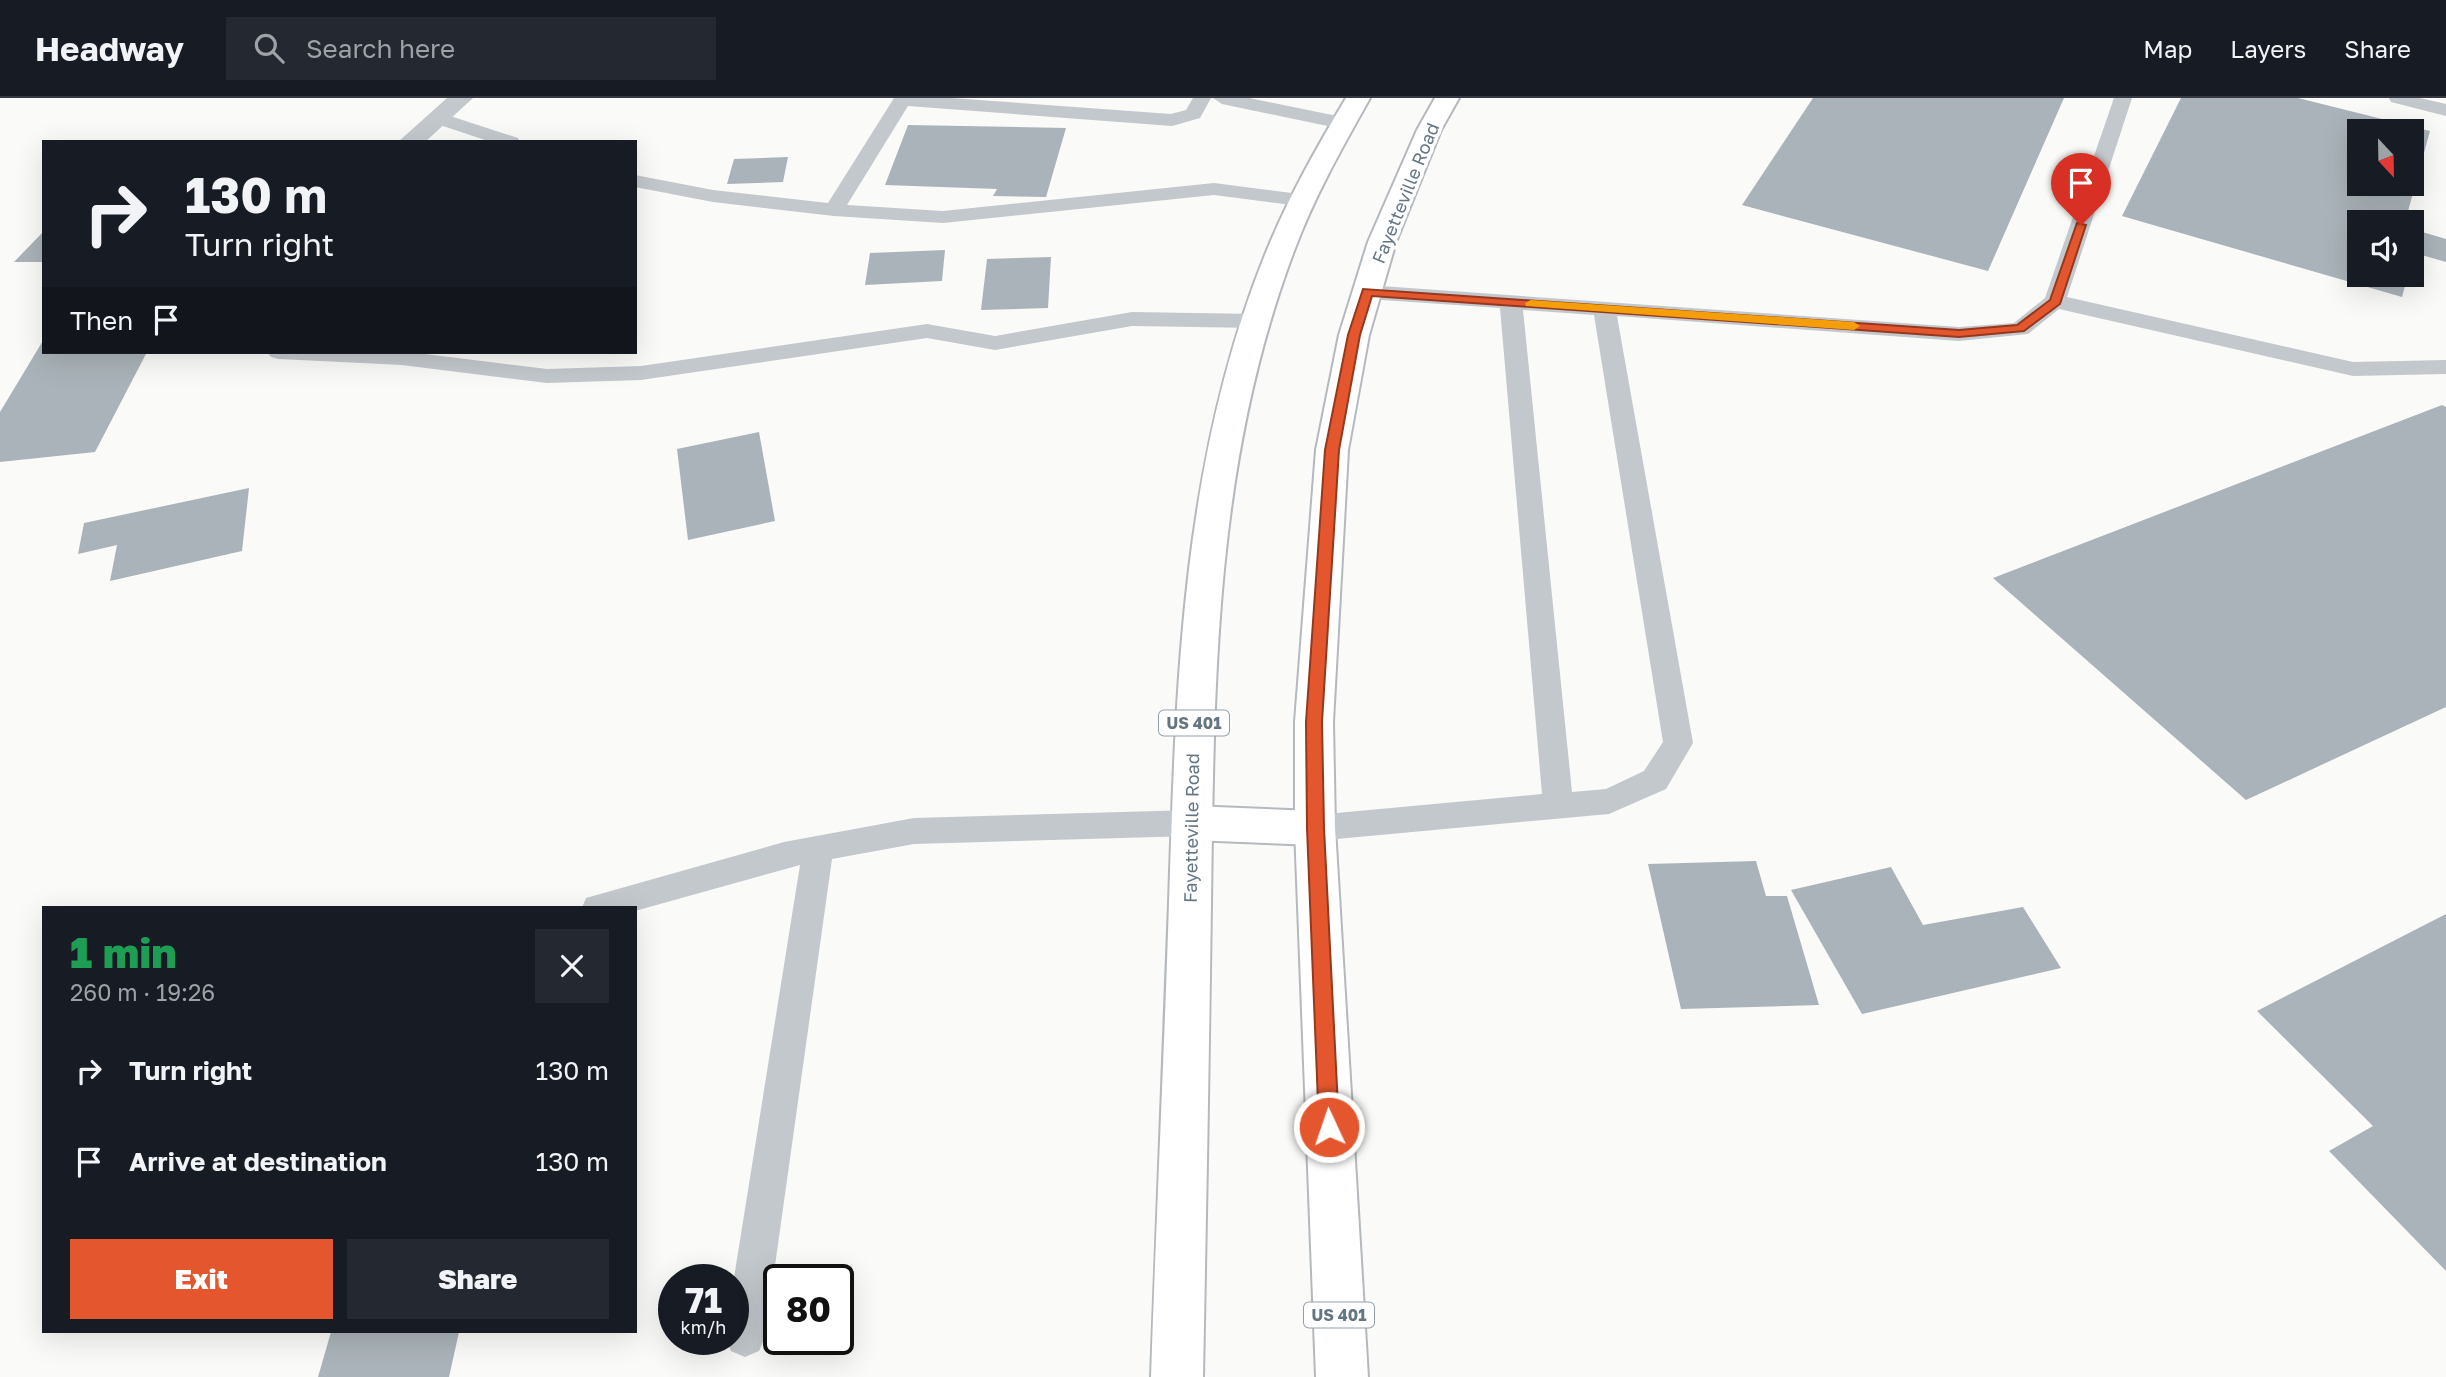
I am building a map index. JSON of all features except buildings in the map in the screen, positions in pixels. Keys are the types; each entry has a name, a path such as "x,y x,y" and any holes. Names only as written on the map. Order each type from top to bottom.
{"main road":[{"name":"Fayetteville Road","path":"1342,1377 1315,828 1314,722 1332,450 1354,335 1382,242 1429,130 1447,98"},
{"name":"Fayetteville Road","path":"1177,1377 1192,753 1202,598 1221,463 1245,357 1276,258 1309,179 1350,111"},
{"path":"1192,823 1315,828"}],"street":[{"path":"412,140 461,98"}],"lane":[{"path":"834,210 903,99 1172,120 1193,114 1202,98"},
{"path":"1222,98 1350,111"},
{"path":"1367,292 1959,334 2020,329 2055,301 2123,98"},
{"path":"2398,98 2446,110"},
{"path":"438,118 505,140"},
{"path":"637,181 713,196 834,210 943,217 1214,189 1300,201"},
{"path":"2055,301 2353,369 2446,367"},
{"path":"1511,302 1558,805"},
{"path":"1315,828 1609,801 1655,780 1678,743 1604,308"},
{"path":"320,354 402,358 547,376 614,374 735,361 819,345 927,331 995,343 1132,319 1256,321"},
{"path":"605,906 785,855 914,831 1192,823"},
{"path":"749,1310 818,849"}],"slow traffic":[{"path":"1531,303 1854,326"}],"route":[{"path":"1329,1127 1315,828 1314,722 1332,450 1354,335 1367,292 1959,334 2020,329 2055,301 2081,225"}]}
